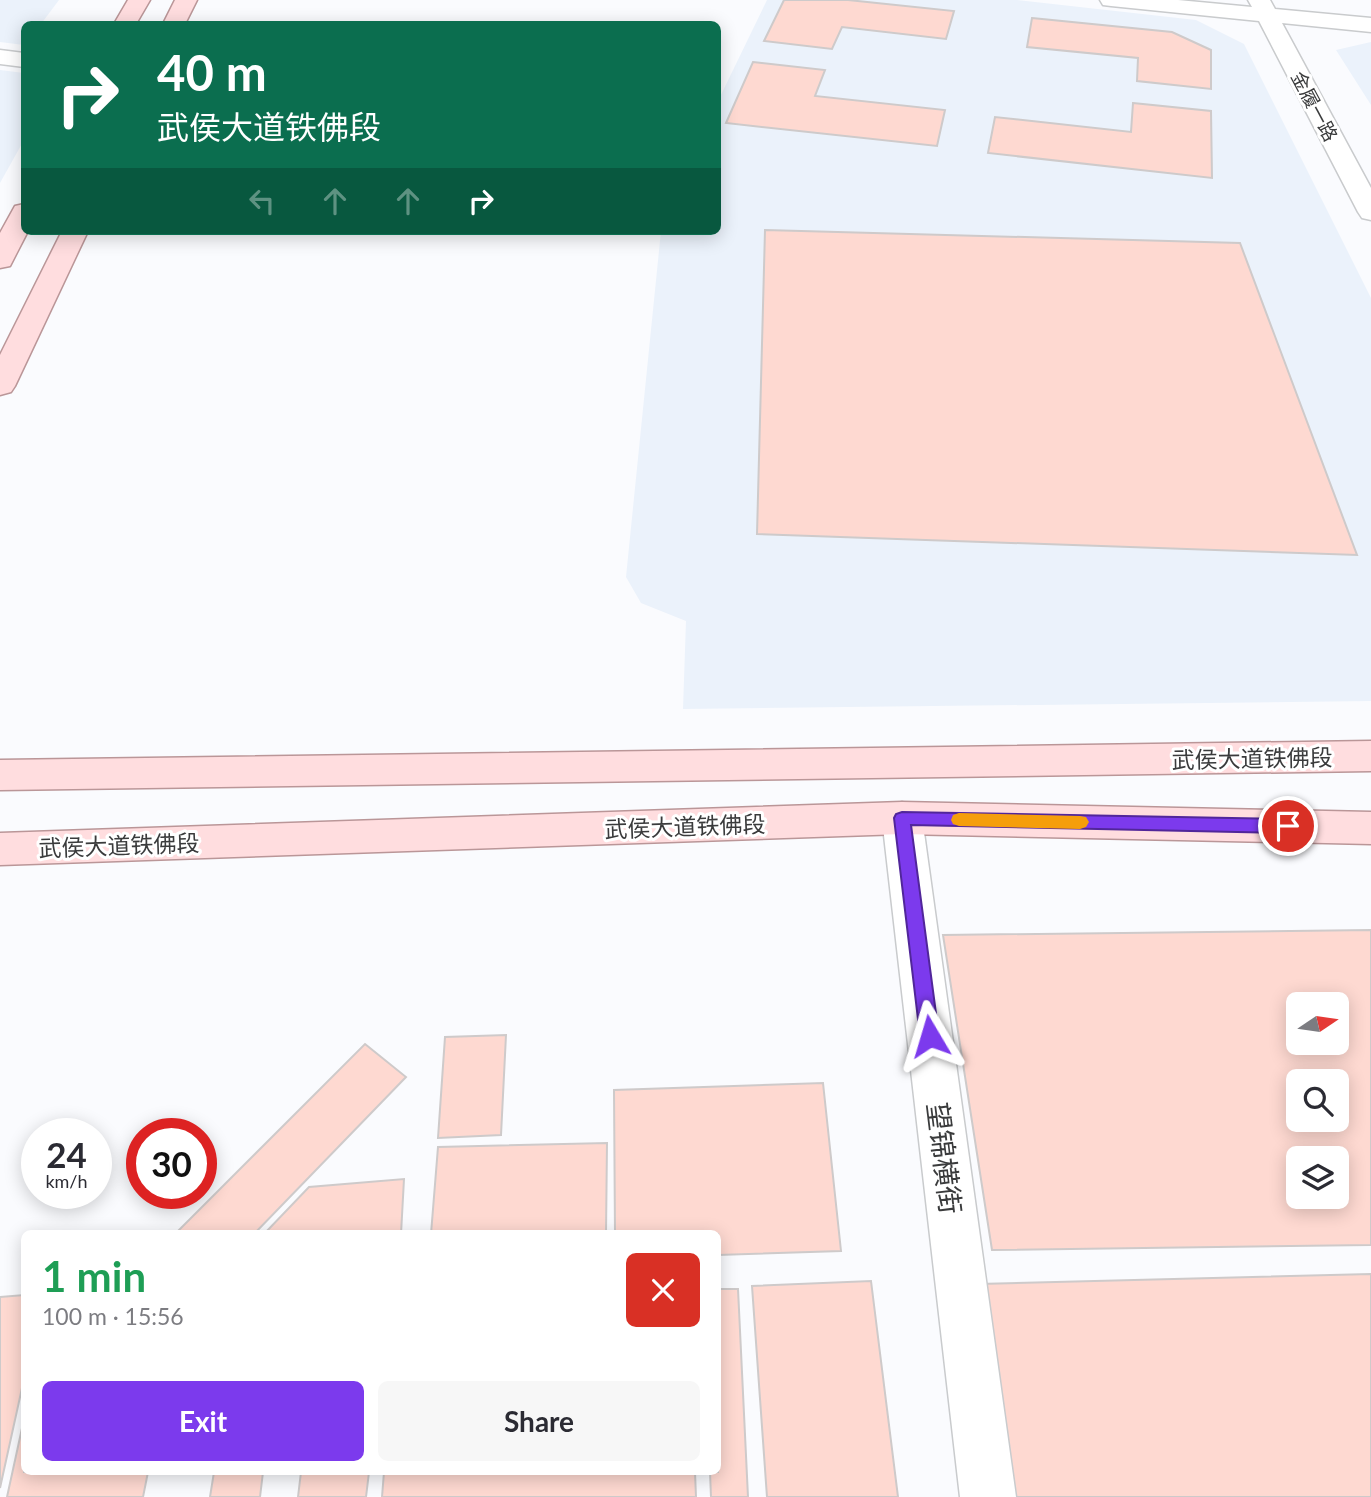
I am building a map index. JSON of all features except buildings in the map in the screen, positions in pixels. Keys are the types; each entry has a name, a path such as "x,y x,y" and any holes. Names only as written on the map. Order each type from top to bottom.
{"main road":[{"path":"127,21 139,0"},
{"path":"176,21 186,0"},
{"path":"0,260 21,218"},
{"path":"0,386 73,235"},
{"name":"武侯大道铁佛段","path":"0,775 1371,756"},
{"name":"武侯大道铁佛段","path":"0,849 902,818 1371,828"}],"street":[{"path":"1111,0 1259,4 1371,11"},
{"path":"1259,4 1371,25"},
{"name":"金履一路","path":"1259,4 1371,212"},
{"path":"0,57 21,60"},
{"name":"望锦横街","path":"902,818 988,1497"}],"shaded area":[{"path":"0,0 59,0 43,21 21,21 21,45 0,42"},
{"path":"767,0 1017,0 1196,20 1244,44 1371,298 1371,701 683,709 686,621 641,603 626,577 661,235 721,235 721,95"},
{"path":"1371,42 1371,105 1336,50"},
{"path":"0,70 21,73 21,145 0,183"}],"slow traffic":[{"path":"959,820 1080,822"}],"route":[{"path":"930,1036 902,818 1288,826"}]}
